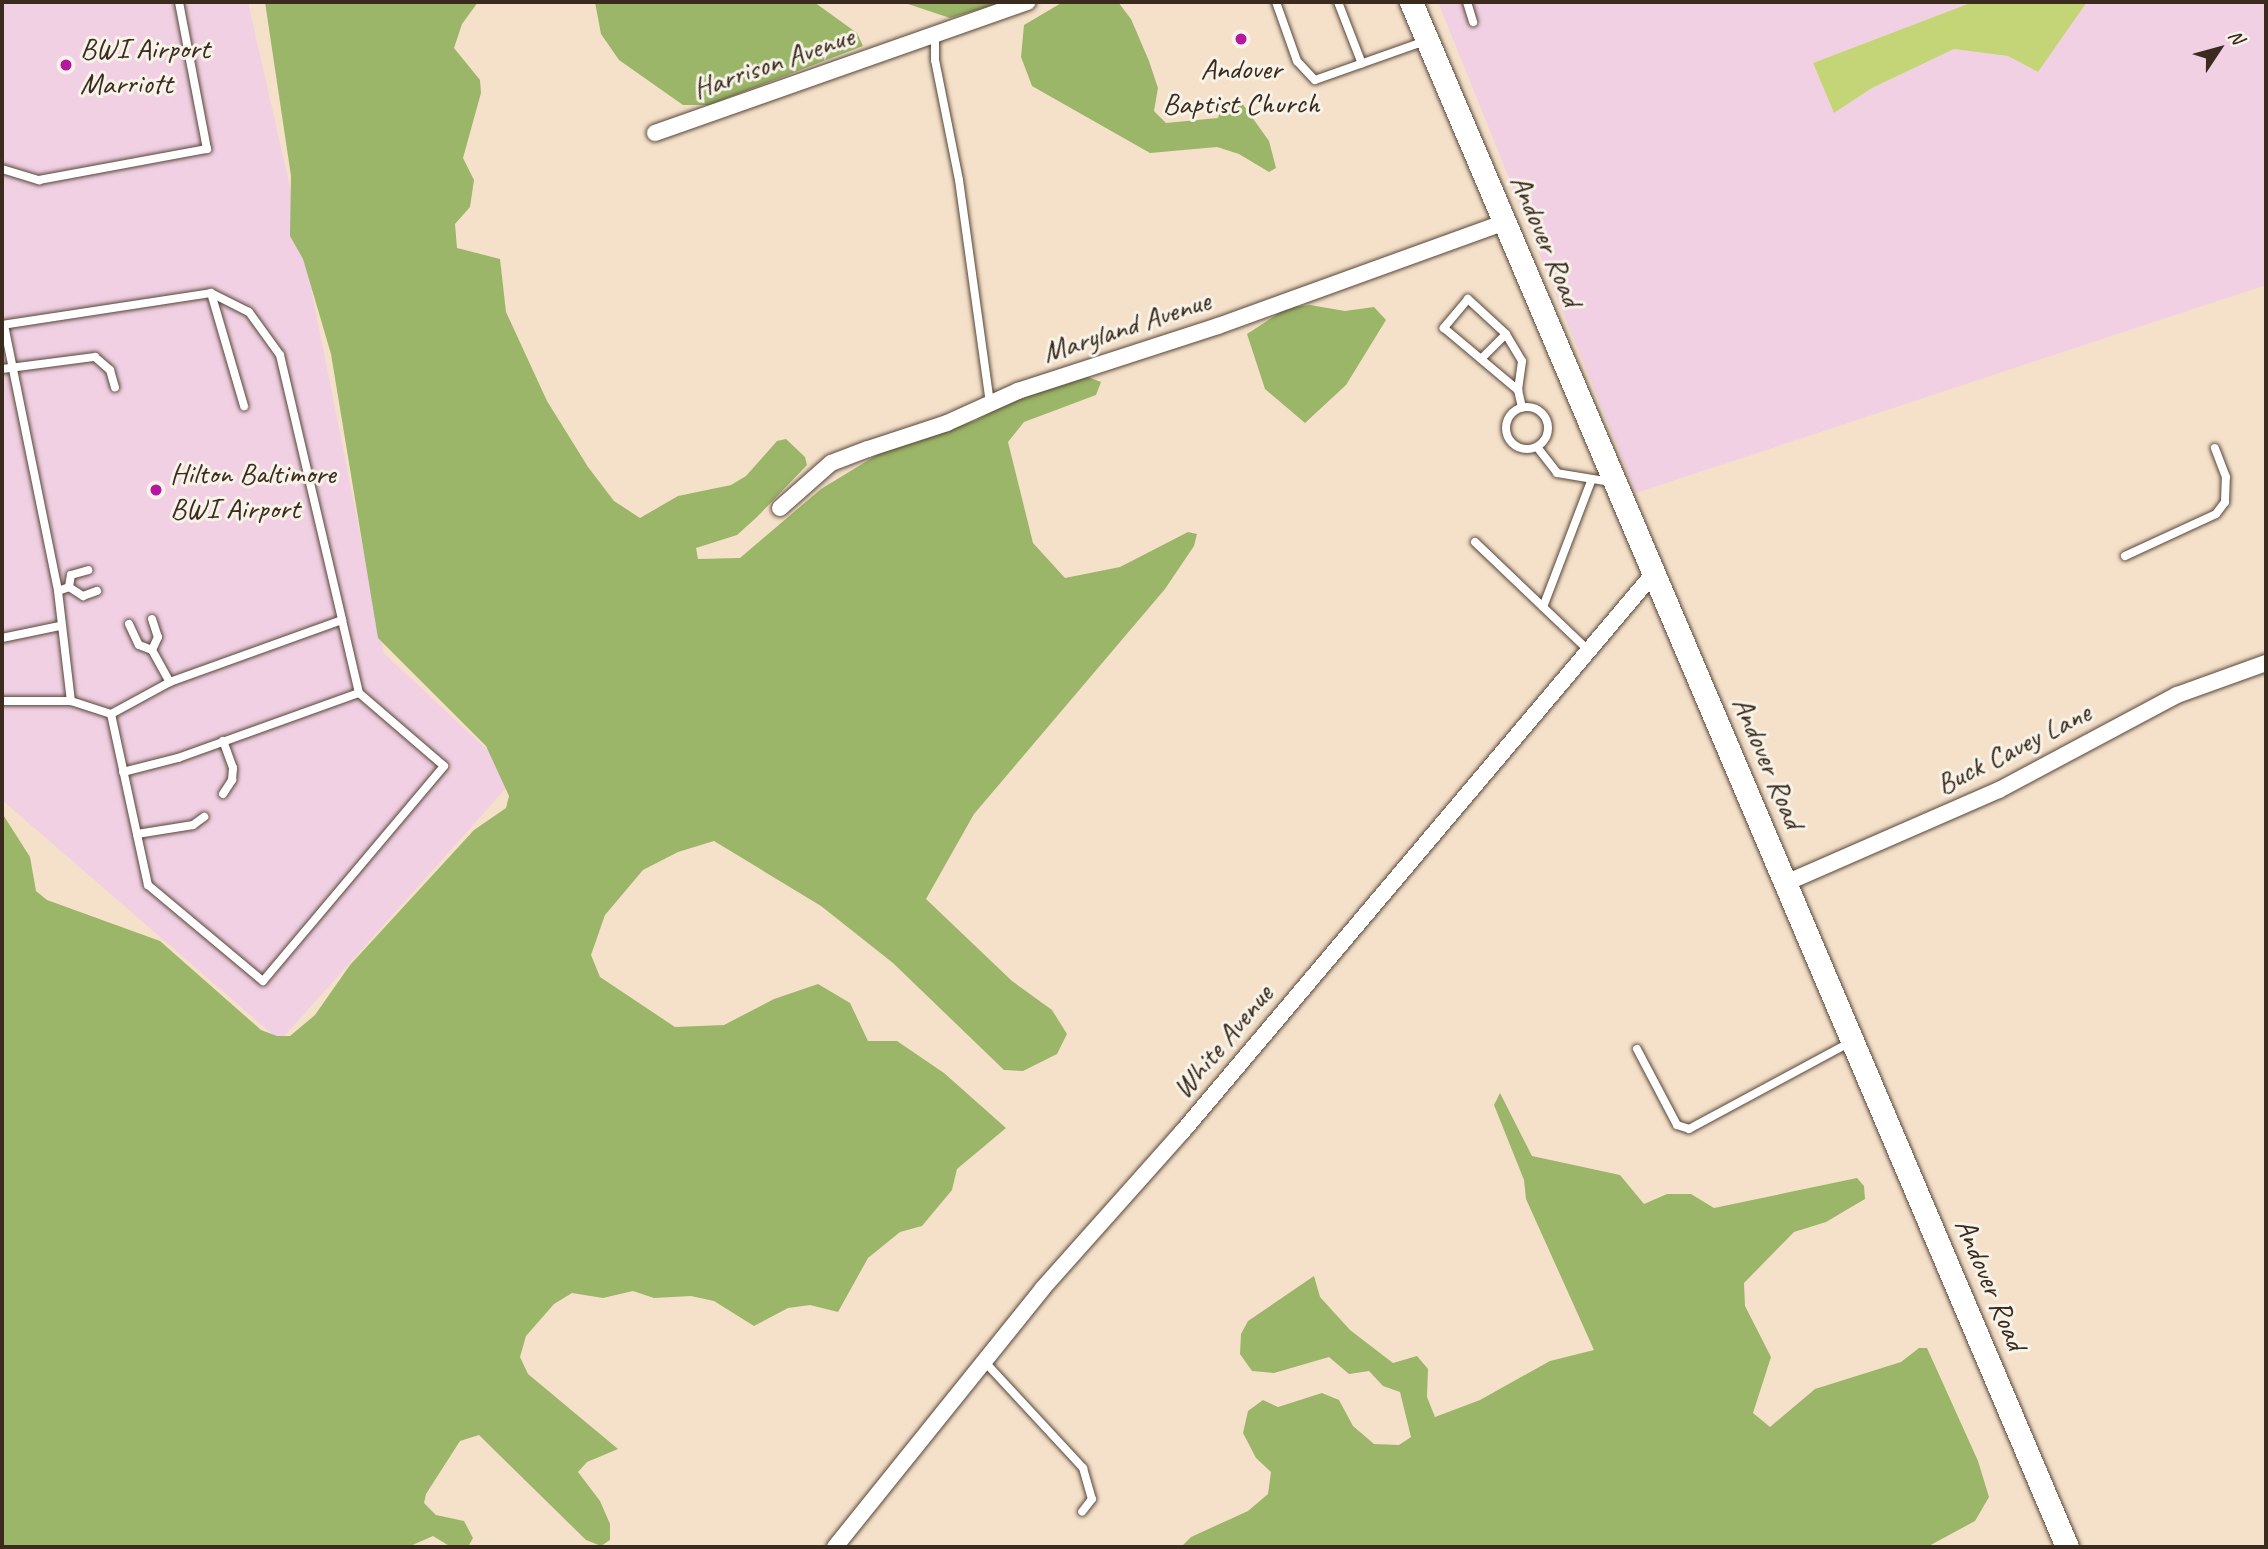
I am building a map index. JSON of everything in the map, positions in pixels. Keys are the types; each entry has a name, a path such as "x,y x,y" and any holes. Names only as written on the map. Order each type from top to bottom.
{"street":[{"name":"Harrison Avenue","path":"655,133 1028,2"},
{"name":"Andover Road","path":"1411,2 2067,1547"},
{"name":"Maryland Avenue","path":"780,508 831,463 1505,222"},
{"name":"White Avenue","path":"835,1547 985,1361 1654,573"},
{"name":"Buck Cavey Lane","path":"1786,883 1999,790 2177,695 2266,663"}],"lane":[{"path":"2,169 39,180 207,149 179,2"},
{"path":"1276,2 1297,61 1315,80 1427,40"},
{"path":"1338,2 1363,64"},
{"path":"1466,2 1473,22"},
{"path":"936,34 935,60 962,193 990,404"},
{"path":"211,293 244,406"},
{"path":"71,701 60,626 58,591 6,369 3,325 211,293 249,312 279,355 359,693 444,766 263,981 148,885 111,714"},
{"path":"1518,390 1444,328 1468,299 1506,334 1522,361 1518,390 1522,408"},
{"path":"1481,359 1506,334"},
{"path":"6,369 95,357 110,370 115,387"},
{"path":"1522,408 1537,410 1546,419 1547,436 1537,447 1517,447 1506,431 1511,415 1522,408"},
{"path":"1537,447 1557,473 1616,482"},
{"path":"2125,556 2216,514 2225,502 2226,477 2214,448"},
{"path":"1544,607 1592,479"},
{"path":"1475,542 1589,650"},
{"path":"69,587 71,575 88,570"},
{"path":"58,591 69,587"},
{"path":"69,587 83,596 97,591"},
{"path":"152,620 158,637 152,650"},
{"path":"2,701 71,701 111,714 170,681 342,620"},
{"path":"129,624 139,645 152,650 170,681"},
{"path":"2,638 60,626"},
{"path":"123,772 223,741 359,693"},
{"path":"223,741 233,768 232,780 223,794"},
{"path":"137,834 182,828 204,817"},
{"path":"1637,1049 1677,1125 1689,1129 1853,1041"},
{"path":"985,1361 1083,1468 1092,1499 1082,1512"}],"shaded area":[{"path":"2,2 248,2 297,218 384,653 516,777 280,1041 2,800"},
{"path":"1438,2 1973,2 1813,63 1834,113 1872,88 1954,49 2008,56 2038,72 2087,2 2266,2 2266,285 1636,493"}],"green space":[{"path":"265,2 478,2 462,24 454,48 480,80 481,93 463,158 474,180 470,207 455,224 457,248 500,259 506,312 547,401 588,467 614,501 640,518 678,496 731,485 746,476 777,441 786,439 805,457 807,465 757,517 737,535 696,548 698,559 740,558 821,489 885,450 975,421 1007,403 1080,374 1101,382 1096,395 1024,422 1008,442 1033,543 1065,578 1120,567 1188,532 1197,534 1194,546 1165,589 974,814 926,899 1012,981 1052,1010 1067,1034 1057,1054 1023,1071 1004,1070 893,963 821,906 714,841 678,852 643,870 605,915 591,955 600,977 675,1027 724,1025 774,999 818,984 850,1003 868,1041 897,1041 944,1073 1006,1128 957,1169 952,1190 922,1226 900,1232 868,1258 838,1312 810,1305 788,1308 754,1326 714,1301 691,1296 654,1298 633,1291 603,1298 572,1293 554,1304 526,1336 520,1357 528,1374 618,1449 587,1462 578,1472 600,1501 610,1524 610,1540 601,1546 586,1540 479,1435 460,1441 426,1494 424,1503 436,1515 464,1521 473,1538 468,1547 451,1547 433,1536 408,1547 2,1547 2,813 30,857 36,891 47,900 160,941 261,1030 277,1036 290,1036 315,1015 350,965 474,830 506,808 509,796 486,746 378,638 331,354 303,259 290,236 291,176"},
{"path":"595,2 814,2 857,33 863,46 709,105 683,105 619,60 601,34"},
{"path":"902,2 1004,2 950,18"},
{"path":"1063,2 1118,2 1131,19 1158,88 1154,111 1166,123 1218,118 1222,104 1239,99 1269,141 1276,168 1269,172 1239,154 1217,147 1150,153 1032,86 1021,57 1024,25"},
{"path":"1973,2 2087,2 2038,72 2008,56 1954,49 1872,88 1834,113 1813,63"},
{"path":"1310,305 1345,311 1374,307 1386,320 1346,385 1305,423 1265,389 1247,334 1287,308"},
{"path":"1500,1093 1532,1156 1620,1175 1644,1204 1667,1194 1691,1194 1714,1208 1857,1178 1864,1186 1865,1199 1826,1222 1794,1232 1744,1283 1745,1306 1771,1357 1753,1413 1770,1427 1815,1389 1901,1362 1919,1348 1927,1348 1978,1461 1989,1497 1975,1521 1927,1547 1181,1547 1191,1537 1248,1511 1268,1494 1271,1472 1256,1458 1243,1433 1248,1411 1263,1400 1278,1407 1322,1393 1339,1400 1353,1426 1374,1444 1399,1445 1411,1437 1400,1392 1383,1386 1369,1371 1349,1374 1329,1357 1274,1373 1252,1371 1240,1354 1241,1334 1248,1321 1314,1276 1320,1297 1350,1330 1393,1363 1417,1356 1428,1369 1427,1397 1435,1417 1480,1400 1550,1361 1594,1350 1526,1199 1524,1180 1494,1105"}],"place":[{"name":"Andover Baptist Church","path":"1241,39"},
{"name":"BWI Airport Marriott","path":"66,65"},
{"name":"Hilton Baltimore BWI Airport","path":"156,490"}]}
